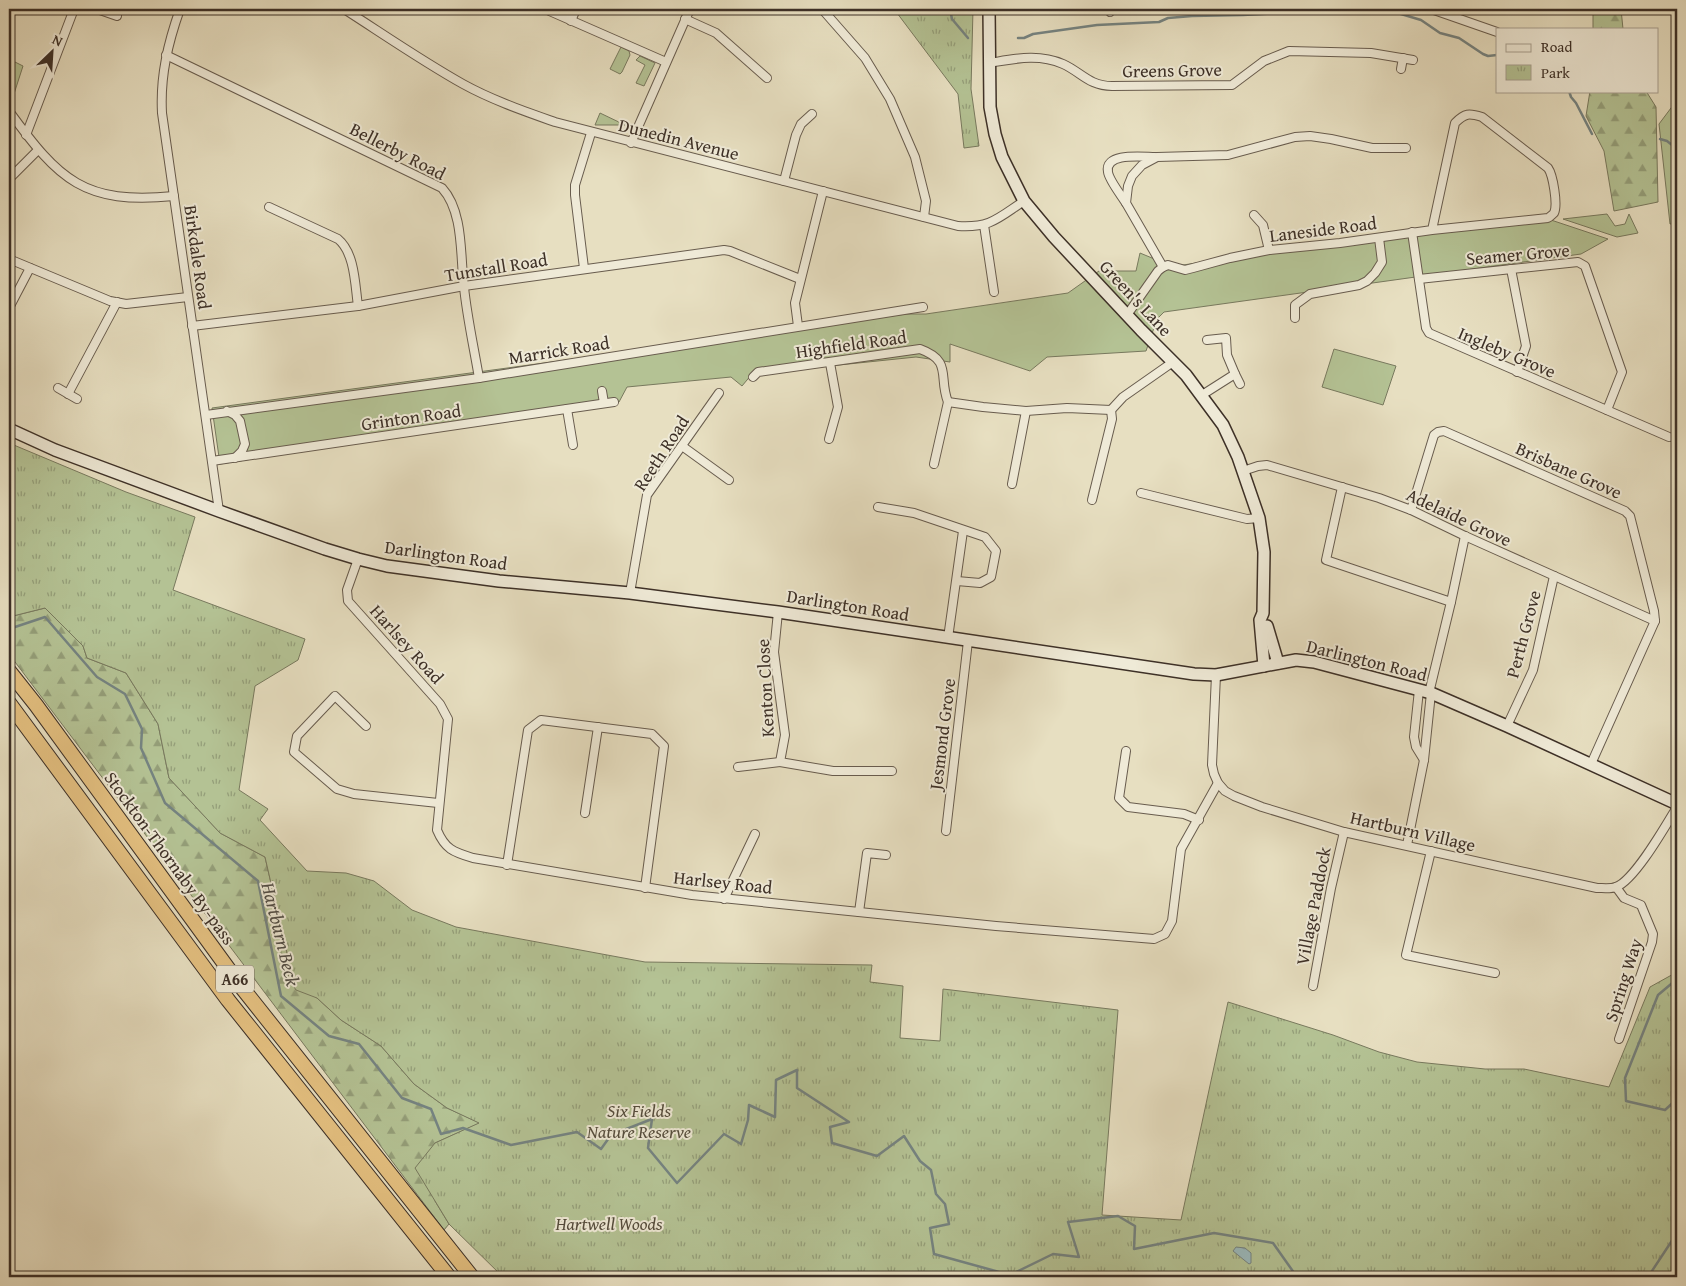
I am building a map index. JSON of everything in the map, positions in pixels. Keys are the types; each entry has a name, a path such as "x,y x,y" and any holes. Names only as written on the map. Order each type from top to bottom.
{"highway":[{"name":"Stockton-Thornaby By-pass","path":"9,671 36,705 243,989 472,1277"},
{"name":"Stockton-Thornaby By-pass","path":"9,703 228,1000 449,1277"}],"street":[{"path":"26,135 74,9"},
{"path":"97,9 117,16"},
{"name":"Birkdale Road","path":"180,9 166,55 161,93 162,113 219,511"},
{"name":"Dunedin Avenue","path":"344,9 431,66 465,85 511,106 590,132 958,226 973,227 984,225 1002,217 1024,201"},
{"path":"545,9 666,62"},
{"path":"571,21 576,9"},
{"path":"631,143 690,9"},
{"path":"822,9 865,58 890,99 915,157 926,201 924,217"},
{"name":"Green's Lane","path":"989,9 990,106 995,134 1002,157 1024,201 1054,237 1186,375 1223,426 1243,471 1259,518 1264,552 1263,612 1278,663"},
{"path":"1141,9 1154,9"},
{"path":"1431,9 1496,32"},
{"path":"1675,9 1677,14"},
{"path":"685,19 716,33 767,78"},
{"name":"Greens Grove","path":"989,63 1029,57 1043,58 1064,64 1091,83 1105,86 1222,81 1232,85 1264,61 1289,51 1371,53 1413,60"},
{"name":"Bellerby Road","path":"166,55 442,188 450,196 462,250 464,286 479,378"},
{"path":"1401,69 1402,58"},
{"path":"9,111 38,150 57,170 89,190 101,194 129,198 174,196"},
{"name":"Laneside Road","path":"1163,266 1185,270 1269,250 1379,238 1412,232 1432,230 1548,218 1554,213 1556,207 1552,174 1548,168 1482,117 1471,113 1461,117 1455,123 1432,230"},
{"path":"784,181 801,124 812,114"},
{"path":"584,268 574,195 590,132"},
{"path":"1127,315 1163,266 1108,172 1108,166 1112,160 1119,157 1228,155 1295,137 1310,136 1372,148 1406,148"},
{"path":"9,178 38,150"},
{"path":"1126,203 1128,186 1132,176 1142,165 1156,157"},
{"path":"798,326 795,303 823,191"},
{"path":"269,207 338,239 345,245 350,254 358,306"},
{"path":"1254,215 1263,225 1269,250"},
{"path":"984,225 994,292"},
{"name":"Ingleby Grove","path":"1412,232 1426,328 1429,333 1669,437"},
{"path":"1294,305 1310,294 1359,285 1367,281 1382,262 1379,238"},
{"name":"Tunstall Road","path":"192,326 358,306 464,286 724,250 800,279"},
{"path":"9,259 102,299 126,304 188,298"},
{"name":"Seamer Grove","path":"1420,279 1578,262 1585,266 1622,372 1606,410"},
{"path":"9,308 30,268"},
{"path":"1510,269 1526,346 1517,372"},
{"path":"1287,299 1294,305 1295,318"},
{"path":"68,394 117,302"},
{"name":"Marrick Road","path":"206,415 479,378 798,326 918,309"},
{"path":"1206,340 1226,338 1227,355 1240,384"},
{"name":"Highfield Road","path":"753,377 758,372 920,349 933,354 942,367 948,402"},
{"path":"829,439 838,407 830,362"},
{"path":"1092,500 1112,419 1111,410 1123,397 1173,362"},
{"path":"1202,395 1235,374"},
{"path":"58,388 77,399"},
{"path":"602,391 604,404"},
{"name":"Reeth Road","path":"630,593 647,495 719,393"},
{"name":"Grinton Road","path":"212,461 614,402"},
{"path":"934,464 948,402 1026,410 1068,408 1111,410"},
{"path":"567,409 573,445"},
{"path":"1012,484 1026,410"},
{"path":"227,411 235,415 240,421 245,444 242,451 235,458"},
{"name":"Darlington Road","path":"9,429 54,450 219,511 325,549 387,566 499,581 630,593 778,612 1194,674 1216,675 1278,663 1305,660 1426,692 1508,726 1677,806"},
{"name":"Brisbane Grove","path":"1411,510 1434,435 1444,431 1625,511 1630,516 1655,621"},
{"path":"682,446 729,480"},
{"name":"Adelaide Grove","path":"1243,471 1267,465 1379,498 1411,510 1655,621"},
{"path":"1342,487 1326,560 1452,602"},
{"path":"1141,493 1248,519 1259,518"},
{"path":"878,507 914,513 985,537 996,551 992,577 980,583 957,581"},
{"path":"948,638 963,531"},
{"path":"1424,760 1416,747 1414,737 1416,716 1426,692 1452,602 1465,536"},
{"name":"Harlsey Road","path":"358,559 347,590 348,601 440,704 448,719 436,830 442,842 456,852 472,858 692,896 1154,939 1165,934 1172,921 1181,849 1199,820 1218,783"},
{"name":"Perth Grove","path":"1508,726 1533,670 1554,576"},
{"name":"Kenton Close","path":"778,612 774,652 785,735 780,762"},
{"name":"Green's Lane","path":"1263,612 1260,620 1264,666"},
{"path":"1591,764 1655,621"},
{"name":"Jesmond Grove","path":"946,831 968,640"},
{"path":"1216,675 1212,759 1214,774 1218,783"},
{"path":"1407,845 1424,760 1428,718 1426,692"},
{"path":"366,726 334,696 296,736 294,752 337,789 354,794 438,804"},
{"path":"1416,716 1428,718"},
{"path":"507,865 528,730 541,720 652,734 664,746 645,888"},
{"path":"585,813 598,727"},
{"path":"1416,747 1425,744"},
{"path":"1126,751 1119,798 1128,807 1184,814 1199,820"},
{"name":"Kenton Close","path":"738,767 780,762 833,771 892,771"},
{"name":"Hartburn Village","path":"1218,783 1225,791 1247,803 1344,832 1597,888 1616,887"},
{"path":"1616,887 1627,879 1637,867 1677,806"},
{"name":"Village Paddock","path":"1313,986 1330,888 1344,832"},
{"path":"724,898 755,834"},
{"path":"1431,851 1406,955 1495,973"},
{"path":"858,912 867,853 886,855"},
{"name":"Spring Way","path":"1616,887 1624,898 1641,905 1653,934 1652,942 1619,1039"}],"green space":[{"path":"894,9 973,9 971,89 979,146 964,148 958,94"},
{"path":"1593,9 1621,9 1623,28 1593,28"},
{"path":"621,47 629,51 630,55 620,74 610,69"},
{"path":"640,56 655,63 644,86 636,83 645,65 636,60"},
{"path":"9,59 23,66 12,100 9,96"},
{"path":"1590,92 1647,92 1656,107 1658,202 1614,211 1604,151 1586,116"},
{"path":"1677,100 1677,223 1670,224 1659,124"},
{"path":"600,113 625,125 595,125"},
{"path":"1607,214 1615,226 1625,224 1629,214 1638,233 1617,237 1563,219"},
{"path":"1551,220 1608,239 1581,254 1164,312 1157,319 1146,351 1047,357 1030,371 950,344 950,362 916,357 752,374 742,386 731,377 627,387 619,402 220,464 212,408 906,314 926,314 1068,293 1099,271 1136,271 1140,253 1176,268 1177,266 1271,251"},
{"path":"1334,349 1396,366 1383,405 1322,387"},
{"name":"Six Fields Nature Reserve","path":"9,443 126,492 195,517 173,590 305,639 298,660 255,686 239,790 268,809 260,820 307,871 346,873 374,881 412,910 456,927 645,962 872,965 870,982 903,986 900,1038 940,1041 943,989 1118,1010 1102,1215 1181,1220 1228,1002 1333,1035 1379,1052 1417,1062 1485,1069 1524,1069 1609,1087 1650,987 1677,972 1677,1277 503,1277 449,1224 415,1168 435,1143 479,1123 447,1108 414,1084 381,1046 341,1020 317,998 296,990 289,979 287,953 265,857 220,833 169,778 158,724 126,673 87,658 83,646 45,608 9,617"},
{"path":"45,608 83,646 87,658 126,673 158,724 169,778 220,833 265,857 287,953 289,979 317,998 341,1020 381,1046 414,1084 447,1108 480,1123 435,1143 435,1201 449,1224 444,1230 9,654 9,617"}],"water":[{"path":"1236,1247 1245,1248 1251,1253 1251,1263 1249,1264 1233,1251"}],"waterway":[{"path":"950,9 952,19 968,38"},
{"path":"1018,38 1024,38 1033,34 1097,25 1159,22 1168,18 1356,9"},
{"path":"1372,9 1391,11 1421,20 1440,33 1459,38 1483,54 1488,56 1496,55"},
{"path":"1569,92 1592,134"},
{"path":"1660,139 1667,141 1677,149"},
{"name":"Hartburn Beck","path":"9,629 45,617 97,677 125,694 142,729 141,748 165,803 258,881 281,996 329,1036 359,1044 402,1098 431,1109 441,1134 463,1128 511,1145 577,1132 601,1149 611,1135 652,1119 648,1148 677,1183 724,1134 741,1144 748,1120 749,1105 775,1117 776,1080 797,1070 797,1088 849,1122 830,1127 832,1143 877,1156 904,1136 920,1161 931,1170 936,1194 945,1204 949,1224 930,1228 934,1254 1010,1275 1053,1254 1079,1257 1068,1222 1118,1216 1135,1226 1134,1249 1214,1233 1273,1243 1297,1277"},
{"name":"Hartburn Beck","path":"1677,979 1658,995 1625,1078 1626,1101 1665,1110 1677,1099"},
{"name":"Hartburn Beck","path":"1648,1277 1677,1233"}],"park label":[{"name":"Hartwell Woods","path":"609,1223"}]}
